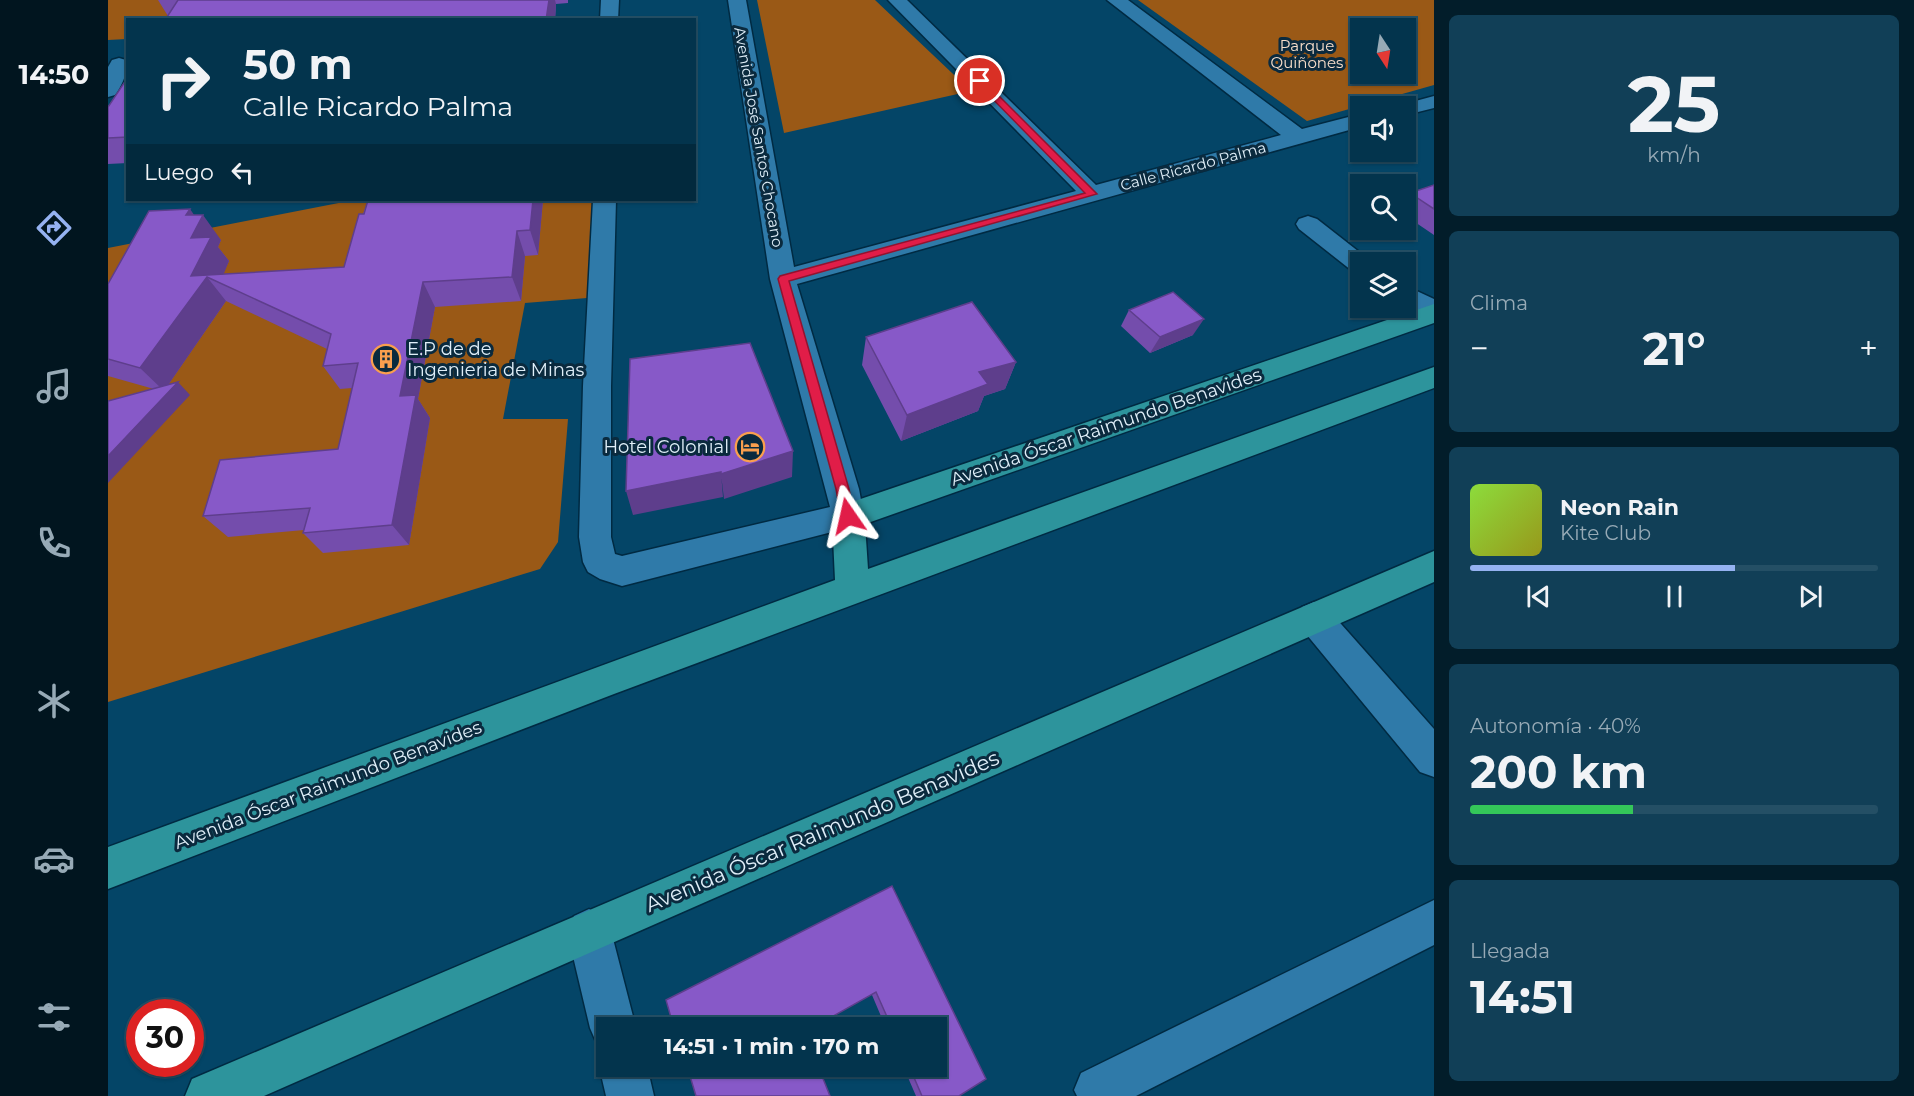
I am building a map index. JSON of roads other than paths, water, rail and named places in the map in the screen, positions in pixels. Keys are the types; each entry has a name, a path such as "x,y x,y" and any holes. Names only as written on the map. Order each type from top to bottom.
{"main road":[{"name":"Avenida Óscar Raimundo Benavides","path":"848,516 1434,312"},
{"name":"Avenida Óscar Raimundo Benavides","path":"108,868 853,590 1434,377"},
{"path":"848,516 853,590"},
{"name":"Avenida Óscar Raimundo Benavides","path":"209,1096 1434,566"}],"street":[{"path":"609,18 610,0"},
{"name":"Avenida José Santos Chocano","path":"736,0 783,279 843,489 848,516"},
{"path":"897,0 1092,194"},
{"path":"1116,0 1298,137"},
{"path":"108,47 123,55 108,91"},
{"path":"1416,106 1434,102"},
{"name":"Calle Ricardo Palma","path":"783,279 1350,123"},
{"path":"604,201 597,386 595,537 600,562 612,569 622,571 848,516"},
{"path":"1308,224 1350,256"},
{"path":"1416,301 1434,312"},
{"path":"1314,618 1434,758"},
{"path":"1098,1090 1434,922"},
{"path":"589,932 610,1017"},
{"path":"626,1077 630,1096"}],"place":[{"name":"E.P de de Ingenieria de Minas","path":"386,359"},
{"name":"Hotel Colonial","path":"750,447"}],"park label":[{"name":"Parque Quiñones","path":"1307,54"}]}
